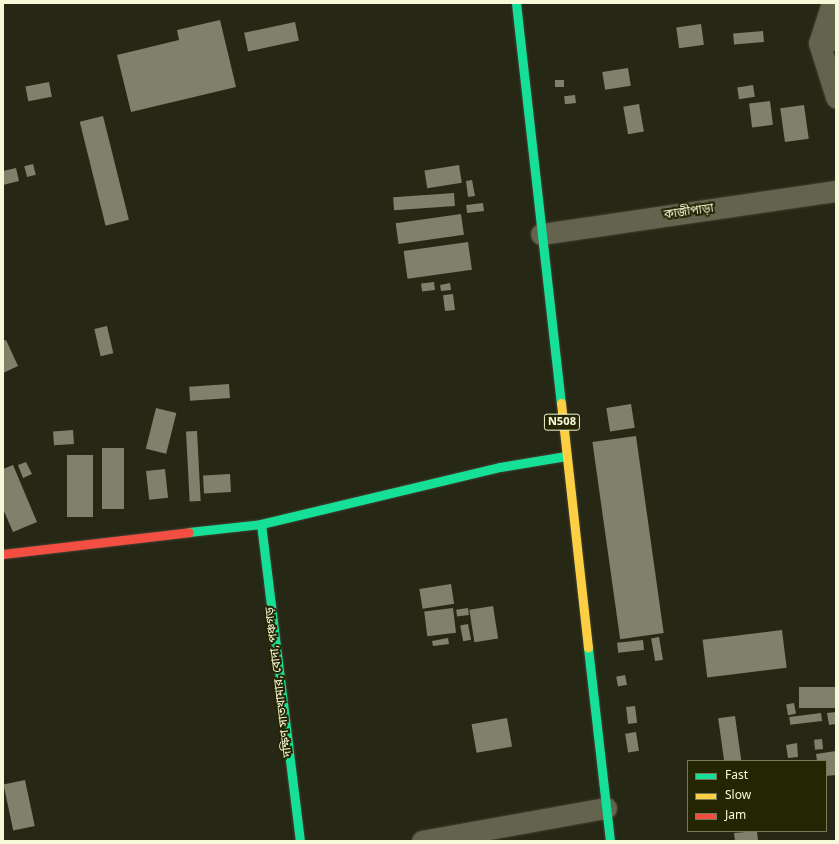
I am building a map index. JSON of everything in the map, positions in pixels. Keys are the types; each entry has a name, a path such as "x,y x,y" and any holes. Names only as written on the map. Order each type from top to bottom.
{"main road":[{"name":"N508","path":"516,3 610,841"},
{"path":"3,554 261,524 500,466 566,456"},
{"name":"দক্ষিণ সাতখামার, বোদা, পঞ্চগড়","path":"261,524 300,841"}],"street":[{"path":"832,3 828,41 836,97"},
{"name":"কাজীপাড়া","path":"541,234 825,192"},
{"path":"422,841 606,808"}],"building":[{"path":"220,20 236,87 131,112 117,55 179,40 177,30"},
{"path":"295,22 299,41 248,51 244,33"},
{"path":"701,24 704,45 679,48 676,27"},
{"path":"763,31 764,42 734,45 733,34"},
{"path":"628,68 631,86 605,90 602,72"},
{"path":"555,80 564,80 564,87 555,87"},
{"path":"49,82 52,97 28,101 25,87"},
{"path":"753,85 755,97 739,99 737,88"},
{"path":"575,95 576,103 565,104 564,96"},
{"path":"770,101 773,125 752,127 749,104"},
{"path":"639,104 644,132 628,134 623,107"},
{"path":"804,105 809,139 785,142 780,108"},
{"path":"103,116 129,220 106,226 80,122"},
{"path":"33,164 36,175 27,177 24,166"},
{"path":"459,165 462,183 427,188 424,170"},
{"path":"16,168 19,181 3,185 3,171"},
{"path":"472,180 475,196 468,197 466,181"},
{"path":"454,193 455,206 394,210 393,197"},
{"path":"483,203 484,211 467,213 466,205"},
{"path":"461,214 464,235 399,244 396,223"},
{"path":"468,242 472,270 408,279 404,251"},
{"path":"434,282 435,290 422,292 421,284"},
{"path":"450,283 451,290 441,291 440,285"},
{"path":"453,294 455,310 445,311 443,295"},
{"path":"107,326 113,353 101,356 94,329"},
{"path":"6,340 18,366 3,373 3,341"},
{"path":"229,384 230,398 190,401 189,387"},
{"path":"631,404 635,428 610,432 606,408"},
{"path":"156,408 176,413 166,454 146,449"},
{"path":"73,430 74,444 54,445 53,431"},
{"path":"197,431 201,501 190,501 186,432"},
{"path":"636,436 664,633 620,639 592,442"},
{"path":"102,448 124,448 124,509 102,509"},
{"path":"67,455 93,455 93,517 67,517"},
{"path":"26,462 32,474 23,478 18,465"},
{"path":"13,465 37,522 13,532 3,509 3,469"},
{"path":"165,469 168,498 149,500 146,471"},
{"path":"230,474 231,492 204,493 203,475"},
{"path":"451,584 454,604 423,609 419,589"},
{"path":"493,606 498,639 474,642 469,610"},
{"path":"453,608 456,633 427,636 424,612"},
{"path":"468,608 469,615 457,617 456,610"},
{"path":"468,624 471,640 463,641 460,626"},
{"path":"782,630 787,668 707,677 703,640"},
{"path":"659,637 663,660 655,661 651,638"},
{"path":"448,638 449,644 433,646 432,641"},
{"path":"643,640 644,650 618,653 617,643"},
{"path":"625,675 627,685 618,687 616,677"},
{"path":"799,687 836,687 836,708 799,708"},
{"path":"794,703 796,714 788,715 786,704"},
{"path":"635,706 637,723 628,724 626,707"},
{"path":"836,712 836,724 829,725 827,713"},
{"path":"821,713 822,721 790,725 789,717"},
{"path":"735,716 741,760 724,760 718,718"},
{"path":"507,718 512,747 477,753 472,724"},
{"path":"636,732 639,751 628,752 625,734"},
{"path":"822,739 823,749 815,750 814,740"},
{"path":"797,743 798,757 788,758 786,745"},
{"path":"836,751 836,775 827,776 827,760 817,760 816,754"},
{"path":"25,780 35,826 13,831 3,785"},
{"path":"757,832 758,841 735,841 734,833"}],"traffic: fast":[{"path":"516,3 561,403"},
{"path":"189,532 261,524 500,467 566,456"},
{"path":"261,524 300,841"},
{"path":"588,648 610,841"}],"traffic: slow":[{"path":"561,403 588,648"}],"traffic: jam":[{"path":"3,554 189,532"}]}
